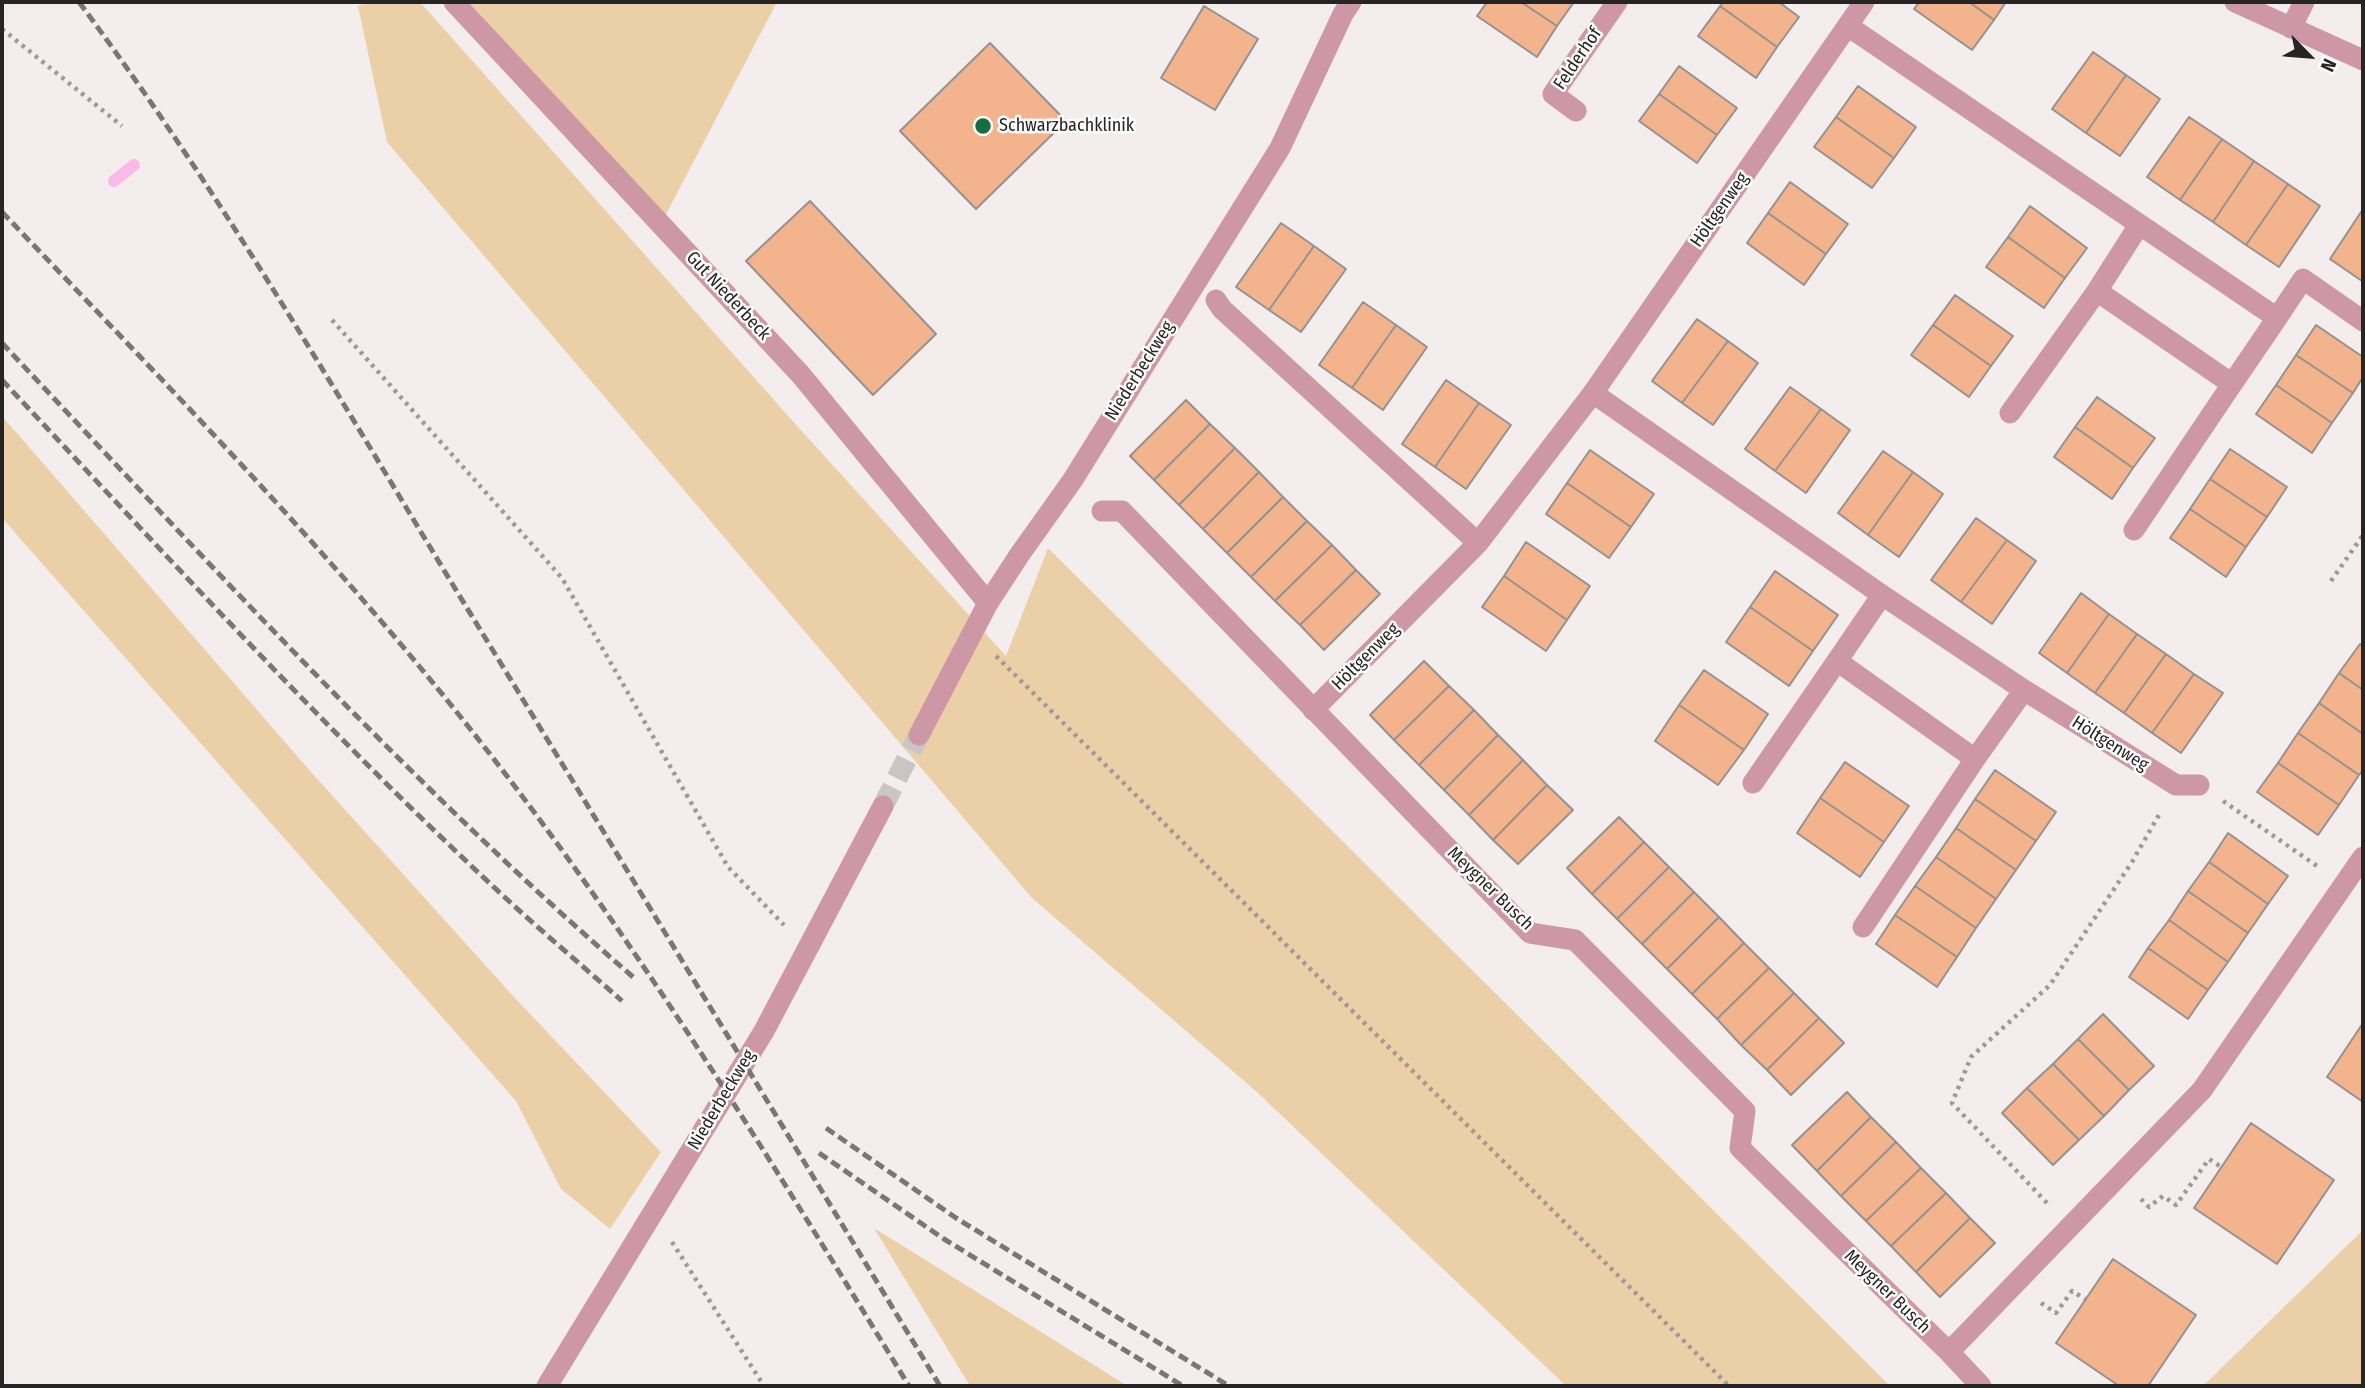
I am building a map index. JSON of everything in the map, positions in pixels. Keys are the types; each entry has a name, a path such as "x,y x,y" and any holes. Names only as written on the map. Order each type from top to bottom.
{"street":[{"name":"Gut Niederbeck","path":"454,2 801,375 988,603"},
{"name":"Niederbeckweg","path":"919,736 988,603 1072,481 1280,148 1351,2"},
{"name":"Felderhof","path":"1576,111 1553,94 1617,2"},
{"name":"Höltgenweg","path":"1313,710 1478,543 1593,393 1864,2"},
{"path":"2235,2 2363,60"},
{"path":"2291,28 2304,2"},
{"path":"1847,26 2277,318"},
{"path":"2010,413 2097,291 2139,225"},
{"path":"2134,530 2303,279 2363,321"},
{"path":"2097,291 2232,384"},
{"path":"1216,300 1222,309 1478,543"},
{"name":"Höltgenweg","path":"1593,393 1882,596 2024,690 2176,785"},
{"name":"Meygner Busch","path":"1102,511 1122,512 1530,933 1575,940 1745,1111 1740,1147 1981,1386"},
{"path":"1753,783 1882,596"},
{"path":"1837,661 1975,759"},
{"path":"1863,927 2024,690"},
{"path":"2176,785 2199,785"},
{"name":"Niederbeckweg","path":"547,1386 764,1031 883,806"},
{"path":"1949,1352 2202,1090 2363,858"}],"path":[{"path":"2,29 122,126"},
{"path":"332,320 562,578 729,867 808,950"},
{"path":"2331,581 2363,535"},
{"path":"971,635 1006,665 1172,828 1729,1386"},
{"path":"2070,1227 1952,1103 1971,1057 2050,985 2132,862 2176,785"},
{"path":"2199,785 2344,884"},
{"path":"2119,1176 2149,1207 2162,1196 2176,1205 2209,1159 2221,1167"},
{"path":"647,1223 671,1240 764,1386"},
{"path":"2014,1285 2056,1313 2072,1290 2085,1299"}],"shaded area":[{"path":"369,2 420,2 1006,656 1048,548 1890,1386 1566,1386 1258,1093 1032,898 387,142 358,6"},
{"path":"469,2 777,2 663,220"},
{"path":"2,416 311,772 514,997 661,1152 610,1229 561,1189 516,1101 2,518"},
{"path":"874,1228 1099,1368 1127,1386 970,1386"},
{"path":"2363,1230 2363,1386 2203,1386"}],"building":[{"path":"1487,2 1521,2 1557,26 1537,57 1477,16"},
{"path":"1521,2 1574,2 1557,26"},
{"path":"1723,2 1779,2 1799,17 1777,47 1720,6"},
{"path":"1919,2 1969,2 1994,20 1972,50 1914,9"},
{"path":"1969,2 2006,2 1994,20"},
{"path":"1204,6 1258,39 1215,110 1161,78"},
{"path":"1720,6 1777,47 1756,78 1698,36"},
{"name":"Schwarzbachklinik","path":"990,43 1066,121 976,209 900,131"},
{"path":"2093,52 2126,75 2086,133 2052,109"},
{"path":"1679,66 1737,108 1717,135 1659,94"},
{"path":"2126,75 2160,99 2120,156 2086,133"},
{"path":"1858,86 1916,127 1894,158 1836,117"},
{"path":"1659,94 1717,135 1697,163 1639,121"},
{"path":"1836,117 1894,158 1872,188 1814,147"},
{"path":"2189,117 2222,139 2180,200 2147,177"},
{"path":"2222,139 2254,161 2213,222 2180,200"},
{"path":"2254,161 2288,184 2246,245 2213,222"},
{"path":"1790,182 1848,224 1826,254 1768,213"},
{"path":"2288,184 2320,206 2279,267 2246,245"},
{"path":"810,201 936,334 873,395 746,261"},
{"path":"2030,206 2087,248 2065,278 2008,237"},
{"path":"2363,209 2363,280 2362,281 2330,259"},
{"path":"1768,213 1826,254 1804,285 1747,243"},
{"path":"1281,223 1314,246 1269,310 1236,287"},
{"path":"2008,237 2065,278 2044,308 1986,267"},
{"path":"1314,246 1346,269 1301,332 1269,310"},
{"path":"1955,295 2013,336 1991,366 1933,325"},
{"path":"1363,302 1396,325 1352,388 1319,365"},
{"path":"1697,319 1728,341 1682,403 1652,381"},
{"path":"1396,325 1427,347 1383,410 1352,388"},
{"path":"1933,325 1991,366 1969,397 1911,355"},
{"path":"2316,325 2363,357 2363,377 2353,393 2296,355"},
{"path":"1728,341 1758,363 1713,425 1682,403"},
{"path":"2296,355 2353,393 2332,423 2276,385"},
{"path":"1446,380 1479,403 1435,467 1402,444"},
{"path":"2276,385 2332,423 2312,453 2256,414"},
{"path":"1790,387 1821,409 1775,471 1745,449"},
{"path":"2097,397 2155,438 2133,468 2075,427"},
{"path":"1186,400 1210,424 1154,480 1130,456"},
{"path":"1479,403 1511,425 1466,489 1435,467"},
{"path":"1821,409 1850,430 1806,493 1775,471"},
{"path":"1210,424 1235,448 1179,505 1154,480"},
{"path":"2075,427 2133,468 2112,499 2054,457"},
{"path":"1235,448 1259,472 1203,529 1179,505"},
{"path":"2230,449 2287,487 2267,517 2210,479"},
{"path":"1590,450 1654,494 1631,527 1567,483"},
{"path":"1883,451 1913,472 1868,535 1838,513"},
{"path":"1259,472 1283,497 1227,553 1203,529"},
{"path":"1913,472 1943,494 1899,557 1868,535"},
{"path":"2210,479 2267,517 2246,547 2190,509"},
{"path":"1567,483 1631,527 1609,558 1546,514"},
{"path":"1283,497 1307,521 1251,577 1227,553"},
{"path":"2190,509 2246,547 2226,577 2170,538"},
{"path":"1976,518 2007,540 1961,602 1931,580"},
{"path":"1307,521 1332,545 1275,601 1251,577"},
{"path":"2007,540 2036,561 1992,624 1961,602"},
{"path":"1526,542 1590,586 1567,620 1504,576"},
{"path":"1332,545 1356,570 1300,625 1275,601"},
{"path":"1356,570 1380,594 1324,650 1300,625"},
{"path":"1775,571 1838,615 1813,651 1750,607"},
{"path":"1504,576 1567,620 1546,651 1482,607"},
{"path":"2081,593 2109,614 2067,673 2039,653"},
{"path":"1750,607 1813,651 1789,686 1726,642"},
{"path":"2109,614 2137,634 2095,693 2067,673"},
{"path":"2137,634 2166,654 2124,713 2095,693"},
{"path":"2360,644 2363,646 2363,690 2339,673"},
{"path":"2166,654 2194,674 2152,733 2124,713"},
{"path":"1424,661 1449,686 1394,740 1370,715"},
{"path":"1704,670 1768,714 1744,750 1679,705"},
{"path":"2339,673 2363,690 2363,734 2319,703"},
{"path":"2194,674 2223,693 2181,753 2152,733"},
{"path":"1449,686 1474,710 1419,765 1394,740"},
{"path":"2319,703 2363,734 2363,770 2359,775 2298,733"},
{"path":"1679,705 1744,750 1718,785 1655,741"},
{"path":"1474,710 1498,735 1444,790 1419,765"},
{"path":"2298,733 2359,775 2339,805 2278,763"},
{"path":"1498,735 1523,760 1469,815 1444,790"},
{"path":"1523,760 1547,785 1493,840 1469,815"},
{"path":"1845,762 1909,806 1884,842 1820,798"},
{"path":"2278,763 2339,805 2318,835 2257,792"},
{"path":"1995,770 2056,812 2036,841 1975,799"},
{"path":"1547,785 1573,810 1518,864 1493,840"},
{"path":"1820,798 1884,842 1860,877 1797,833"},
{"path":"1975,799 2036,841 2016,870 1956,828"},
{"path":"1619,817 1644,842 1592,894 1567,868"},
{"path":"1956,828 2016,870 1996,899 1936,857"},
{"path":"2228,833 2288,876 2268,904 2209,862"},
{"path":"1644,842 1669,867 1617,919 1592,894"},
{"path":"1936,857 1996,899 1976,928 1915,886"},
{"path":"2209,862 2268,904 2248,933 2188,891"},
{"path":"1669,867 1694,892 1642,944 1617,919"},
{"path":"1915,886 1976,928 1957,957 1895,915"},
{"path":"2188,891 2248,933 2228,962 2169,920"},
{"path":"1694,892 1719,917 1667,969 1642,944"},
{"path":"1895,915 1957,957 1937,987 1876,944"},
{"path":"1719,917 1744,943 1692,994 1667,969"},
{"path":"2169,920 2228,962 2208,990 2148,948"},
{"path":"1744,943 1769,968 1717,1019 1692,994"},
{"path":"2148,948 2208,990 2188,1019 2129,977"},
{"path":"1769,968 1794,993 1741,1045 1717,1019"},
{"path":"1794,993 1819,1018 1767,1070 1741,1045"},
{"path":"2103,1014 2154,1066 2129,1090 2078,1039"},
{"path":"1819,1018 1844,1043 1791,1095 1767,1070"},
{"path":"2363,1023 2363,1102 2327,1077"},
{"path":"2078,1039 2129,1090 2104,1116 2053,1064"},
{"path":"2053,1064 2104,1116 2079,1140 2027,1088"},
{"path":"2027,1088 2079,1140 2053,1165 2002,1113"},
{"path":"1847,1092 1871,1117 1817,1171 1792,1145"},
{"path":"1871,1117 1896,1142 1841,1196 1817,1171"},
{"path":"2251,1123 2334,1180 2277,1264 2194,1208"},
{"path":"1896,1142 1921,1168 1866,1221 1841,1196"},
{"path":"1921,1168 1946,1193 1891,1246 1866,1221"},
{"path":"1946,1193 1970,1218 1916,1272 1891,1246"},
{"path":"1970,1218 1995,1243 1940,1297 1916,1272"},
{"path":"2113,1259 2196,1315 2148,1386 2119,1386 2056,1343"}],"waterway":[{"path":"114,181 134,165"}],"tunnel":[{"path":"883,806 919,735"}],"railway":[{"path":"79,2 131,73 276,294 940,1386"},
{"path":"2,212 139,355 340,574 405,649 528,804 678,1018 909,1386"},
{"path":"2,343 309,668 468,826 633,977"},
{"path":"2,380 379,777 511,903 622,1001"},
{"path":"826,1128 956,1218 1229,1386"},
{"path":"819,1153 944,1239 1183,1386"}],"place":[{"name":"Schwarzbachklinik","path":"983,126"}]}
